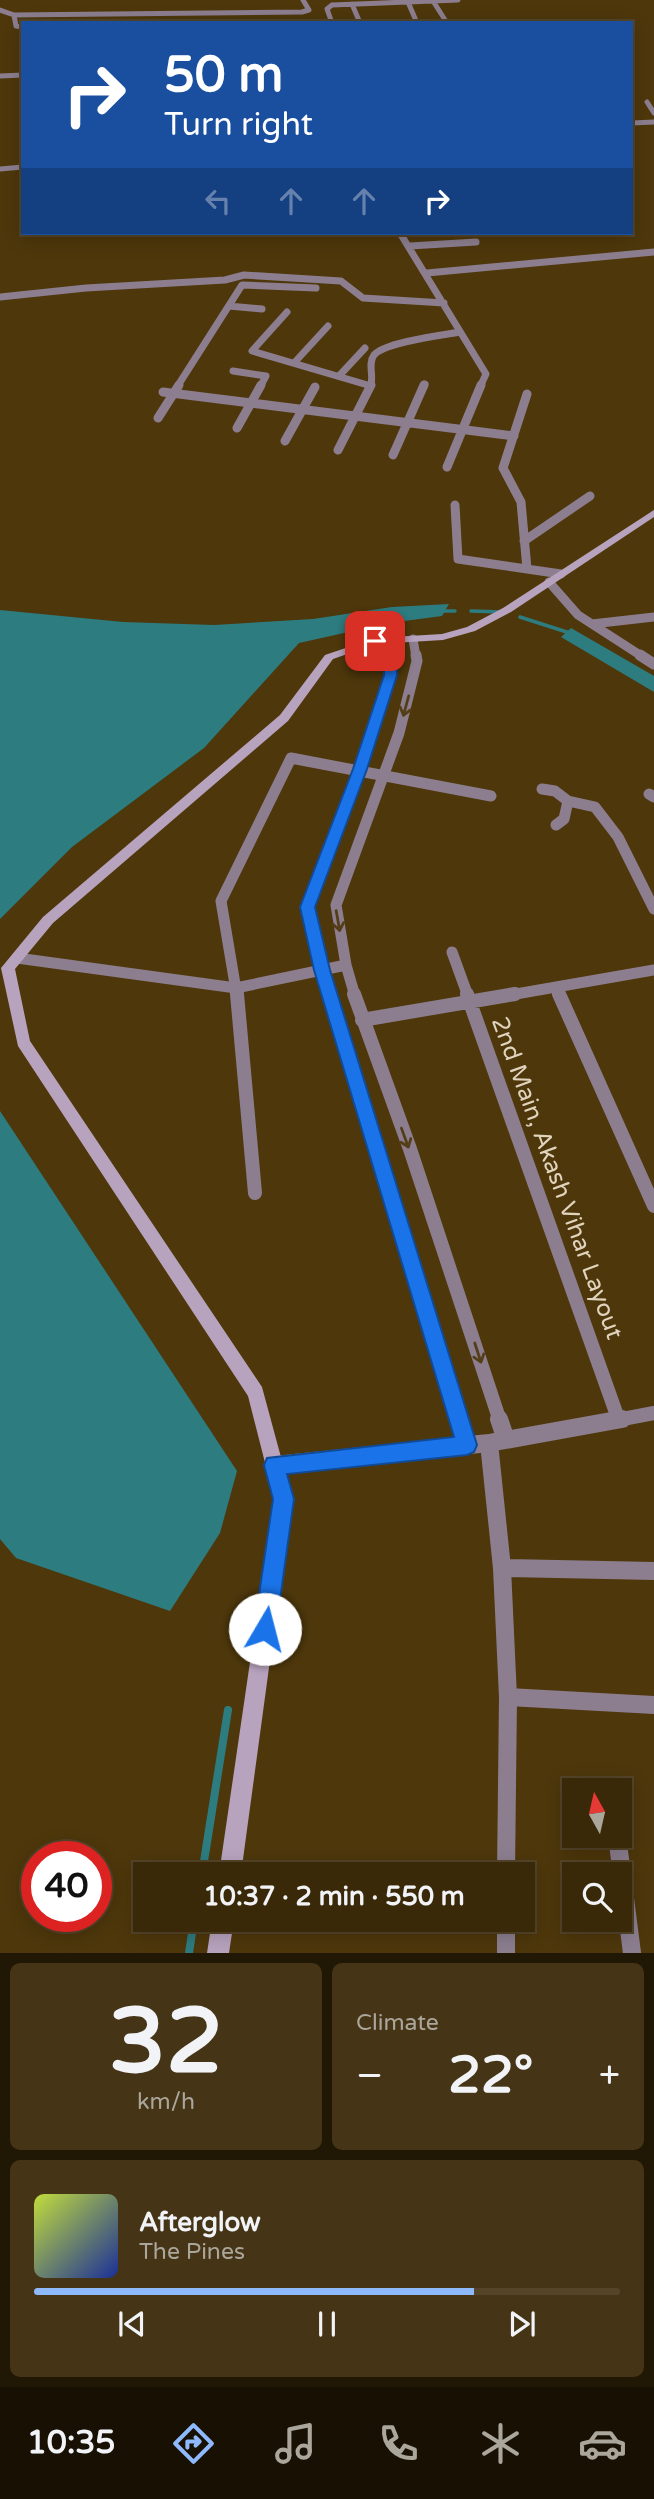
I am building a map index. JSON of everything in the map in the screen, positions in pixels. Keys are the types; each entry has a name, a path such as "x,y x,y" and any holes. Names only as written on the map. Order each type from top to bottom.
{"street":[{"path":"1,11 14,15 302,12 309,10 303,0"},
{"path":"331,21 327,9 330,3 458,0"},
{"path":"433,1 446,21"},
{"path":"408,2 416,21"},
{"path":"352,4 359,21"},
{"path":"302,12 304,21"},
{"path":"274,13 275,21"},
{"path":"14,15 16,26 21,27"},
{"path":"0,76 21,75"},
{"path":"647,102 654,113"},
{"path":"633,123 654,122"},
{"path":"0,169 21,168"},
{"path":"402,235 486,374 447,467"},
{"path":"410,246 476,243"},
{"path":"427,273 654,252"},
{"path":"0,297 86,288 225,280 244,275 341,281 363,298 444,303"},
{"path":"158,418 242,285 316,288"},
{"path":"229,306 262,309"},
{"path":"287,312 252,351 370,386"},
{"path":"294,363 328,327"},
{"path":"338,450 373,381 371,366 374,355 385,347 460,332"},
{"path":"338,376 365,348"},
{"path":"233,371 266,376 237,428"},
{"path":"393,455 425,384"},
{"path":"285,441 315,387"},
{"path":"163,393 513,436"},
{"path":"527,394 503,468 520,502 527,569"},
{"path":"524,541 590,496"},
{"path":"456,505 458,559 527,569 555,578 578,615 654,664"},
{"path":"232,1862 284,1499 256,1394 23,1042 8,968 48,920 284,718 328,657 375,641 443,637 471,629 507,610 654,513"},
{"path":"592,624 654,617"},
{"path":"413,639 417,661 399,733 336,905 346,965 362,1020 410,1149 498,1441 508,1697 506,1862"},
{"path":"375,641 391,663 391,675 360,769 307,907 322,970 467,1445"},
{"path":"256,1193 236,988 221,901 291,758 491,796"},
{"path":"542,789 555,791 568,801 595,807 618,837 654,909"},
{"path":"556,825 564,818 568,801"},
{"name":"2nd Main, Akash Vihar Layout","path":"452,952 620,1421"},
{"path":"17,958 236,988 346,965"},
{"path":"362,1020 556,987 652,974"},
{"path":"556,987 654,1206"},
{"path":"275,1465 498,1441 654,1413"},
{"path":"502,1568 654,1571"},
{"path":"508,1697 654,1705"},
{"path":"619,1848 632,1953"},
{"path":"218,1953 221,1932"},
{"path":"506,1932 506,1953"}],"water":[{"path":"449,604 442,616 389,623 299,643 204,748 72,847 0,919 0,610 123,622 214,625 313,619 392,607"},
{"path":"571,628 654,676 654,692 561,637"},
{"path":"0,1111 237,1471 220,1533 170,1611 16,1558 0,1539"}],"waterway":[{"path":"439,611 455,611"},
{"path":"471,611 503,612"},
{"path":"520,617 573,634"},
{"path":"204,1862 228,1710"},
{"path":"189,1953 192,1932"}],"route":[{"path":"265,1629 284,1499 275,1465 467,1445 322,970 307,907 360,769 391,675 391,663 375,641"}]}
